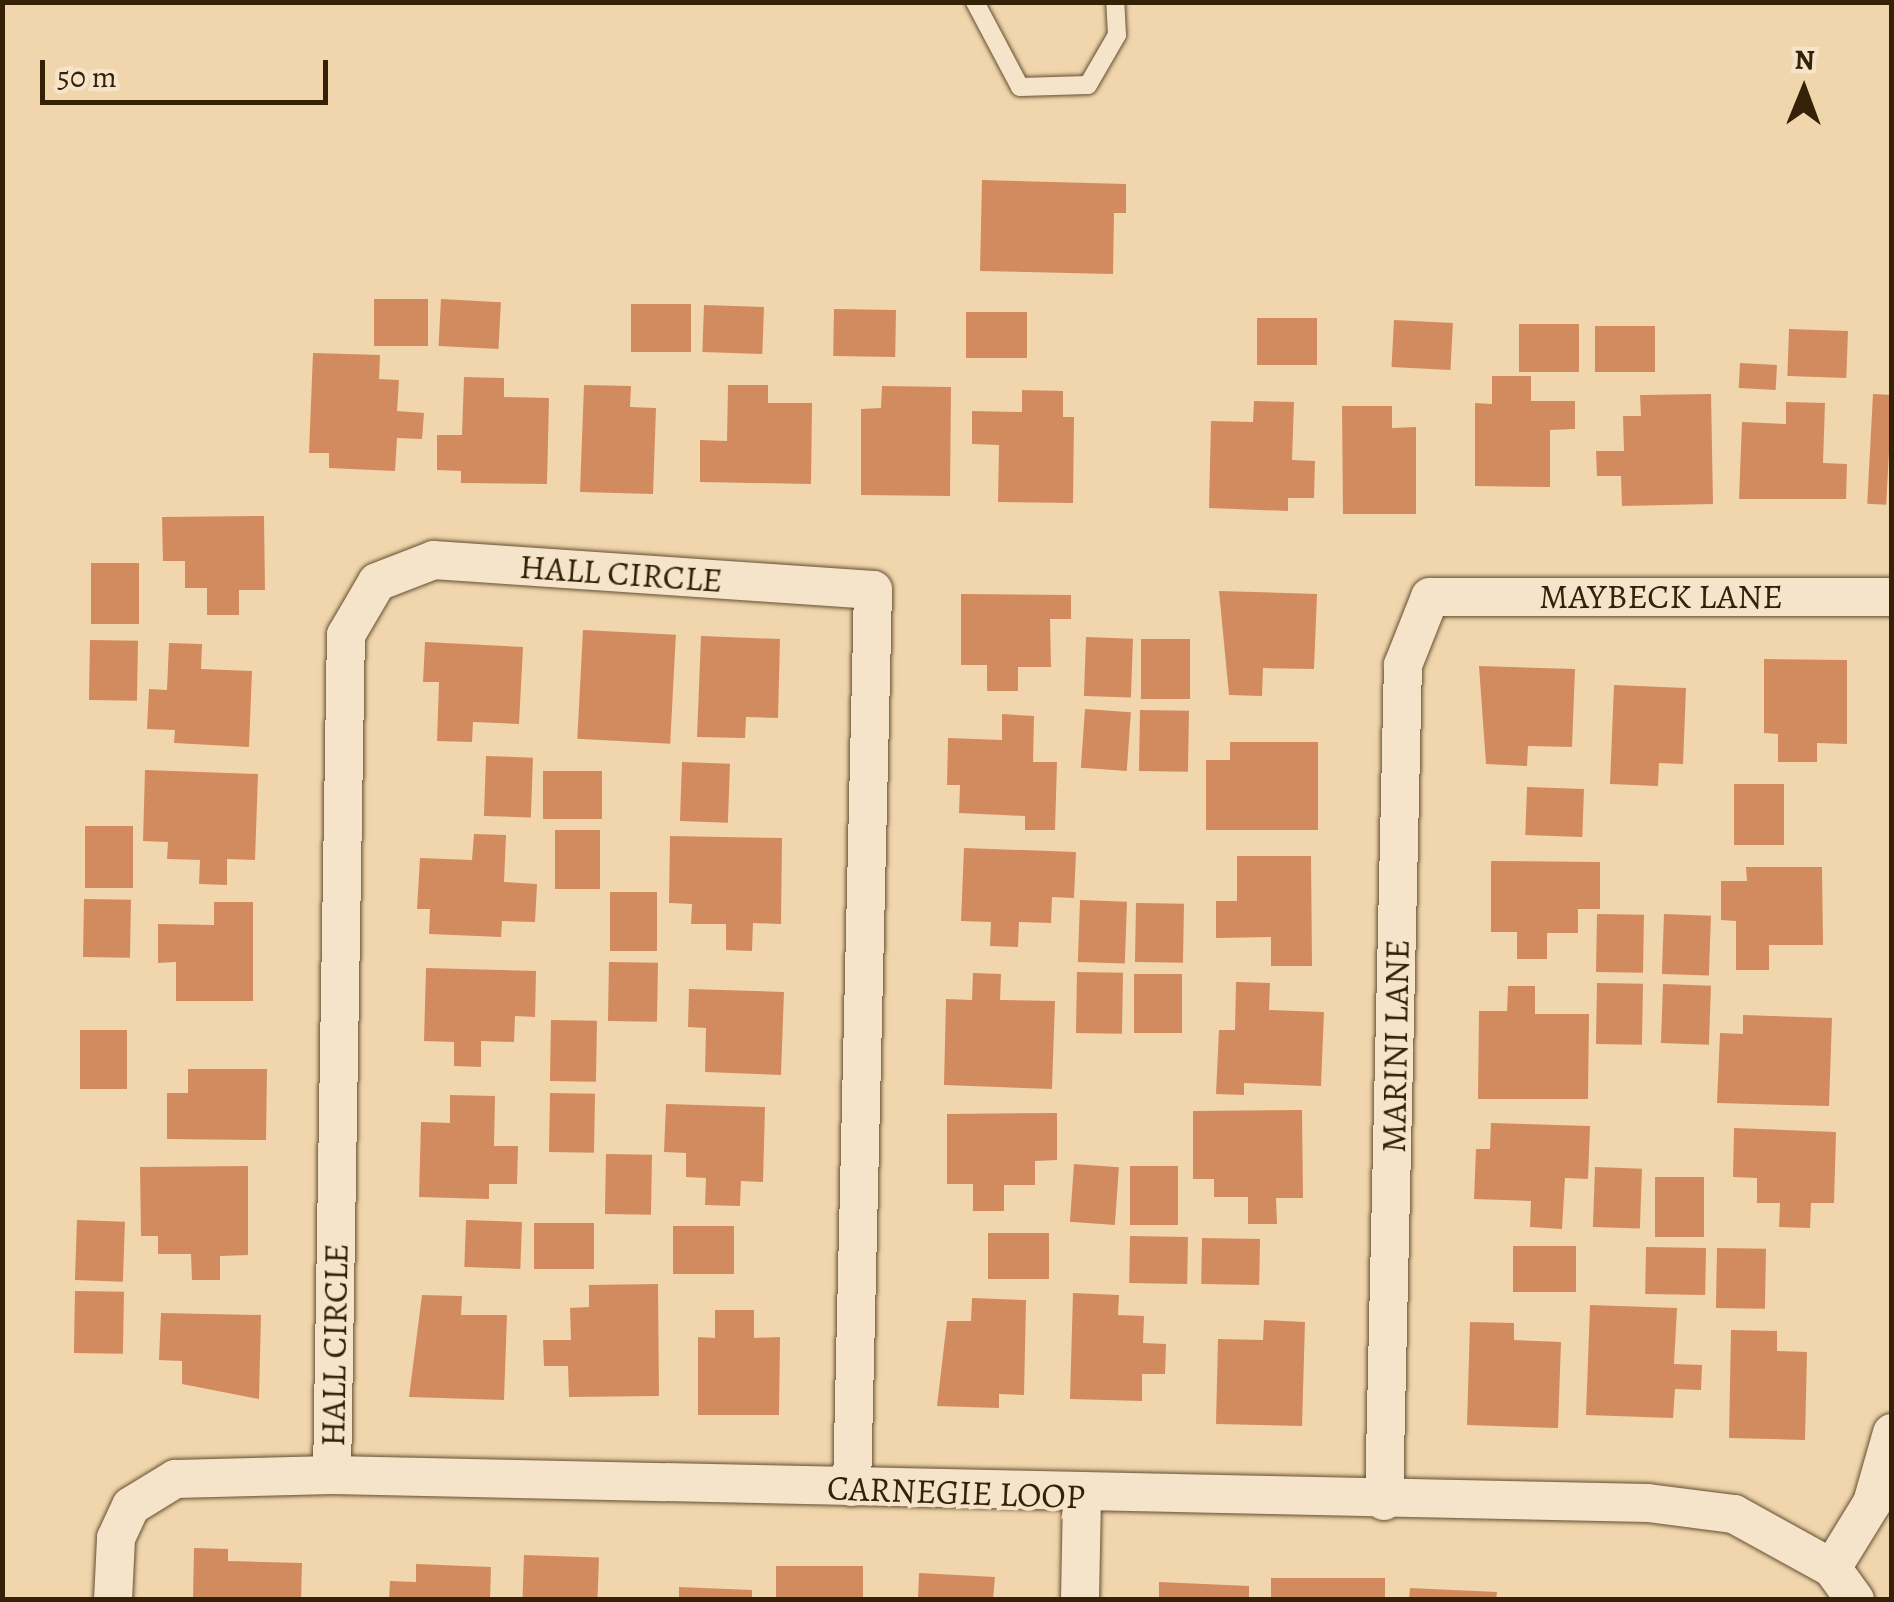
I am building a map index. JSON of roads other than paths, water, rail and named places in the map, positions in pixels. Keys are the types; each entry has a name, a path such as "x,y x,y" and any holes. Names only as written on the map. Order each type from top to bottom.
{"street":[{"name":"HALL CIRCLE","path":"332,1474 346,635 377,582 434,560 874,590 852,1487"},
{"name":"MAYBECK LANE","path":"1430,598 1892,598"},
{"name":"MARINI LANE","path":"1384,1500 1403,665 1430,598"},
{"path":"1832,1568 1872,1503 1892,1433"},
{"name":"CARNEGIE LOOP","path":"113,1600 116,1538 131,1506 175,1480 332,1474 852,1487 1082,1498 1648,1503 1734,1514 1832,1568 1854,1600"},
{"path":"1080,1600 1082,1498"}],"lane":[{"path":"974,2 1020,86 1088,85 1118,35 1115,2"}]}
